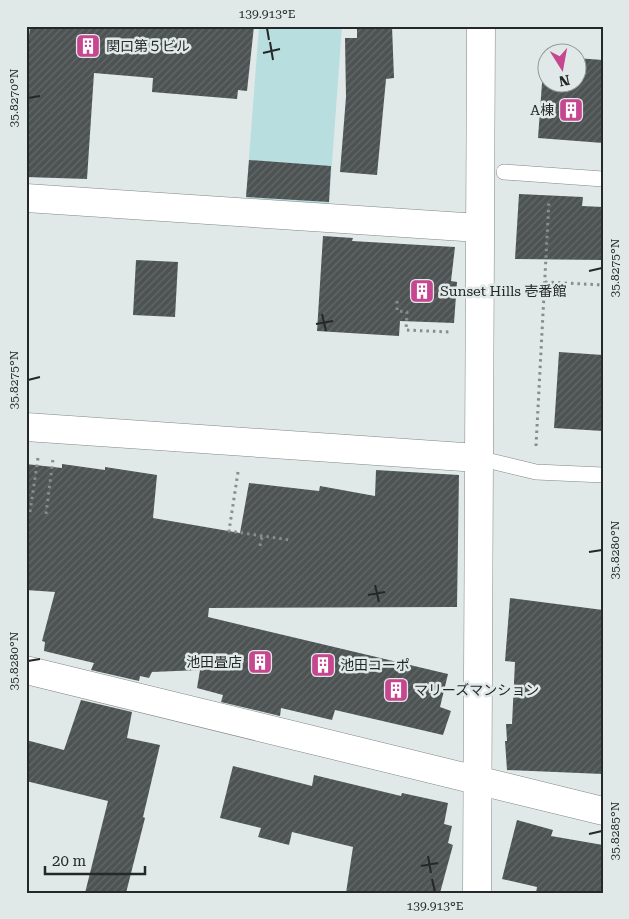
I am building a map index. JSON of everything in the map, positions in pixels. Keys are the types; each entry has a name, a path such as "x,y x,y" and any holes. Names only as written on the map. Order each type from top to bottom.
{"street":[{"path":"477,893 481,26"},
{"path":"26,198 479,228"},
{"path":"42,428 478,458"},
{"path":"26,670 603,811"}],"lane":[{"path":"504,172 603,179"},
{"path":"478,458 536,472 603,475"}],"path":[{"path":"536,454 550,175"},
{"path":"545,282 603,285"},
{"path":"397,301 397,312 408,312 406,330 455,332"},
{"path":"30,512 42,428"},
{"path":"42,428 46,514"},
{"path":"243,442 228,531 290,540"},
{"path":"260,546 262,536"}],"shaded area":[{"path":"259,26 342,26 329,204 246,198"}],"building":[{"path":"30,26 254,26 247,91 238,90 237,99 152,92 153,78 94,73 87,179 26,177 26,67"},
{"path":"357,26 392,26 394,78 386,79 377,175 340,172 346,97 345,38 357,38"},
{"name":"A棟","path":"586,59 603,60 603,143 538,138 541,92 586,92"},
{"path":"249,160 331,166 329,202 246,197"},
{"path":"519,194 583,197 582,206 603,207 603,260 515,259"},
{"path":"323,236 353,238 352,241 455,247 451,281 457,282 454,323 400,321 399,336 317,331"},
{"path":"136,260 178,262 175,317 133,315"},
{"path":"559,352 603,355 603,431 554,428"},
{"path":"26,464 62,468 62,464 105,470 105,467 157,475 153,518 240,533 249,483 319,491 320,486 375,496 376,470 459,475 457,607 209,608 208,617 448,674 440,707 451,711 443,735 335,710 332,720 281,708 280,716 221,702 223,695 197,688 200,670 152,672 149,678 140,676 139,681 91,670 94,663 44,651 45,642 42,641 55,592 26,590"},
{"path":"510,598 603,610 603,774 507,770 506,724 512,724 515,662 505,661"},
{"path":"81,700 132,712 127,738 160,745 143,817 145,818 126,893 85,893 108,801 26,781 26,740 64,750"},
{"path":"233,766 312,786 314,775 401,796 402,793 448,803 444,824 452,826 448,843 453,845 440,893 346,893 353,847 292,832 289,845 258,837 261,828 220,818"},
{"path":"517,820 553,830 551,836 603,845 603,893 536,893 537,887 502,879"}],"place":[{"name":"関口第５ビル","path":"88,46"},
{"name":"A棟","path":"571,110"},
{"name":"Sunset Hills 壱番館","path":"422,291"},
{"name":"池田畳店","path":"260,662"},
{"name":"池田コーポ","path":"323,665"},
{"name":"マリーズマンション","path":"396,690"}]}
